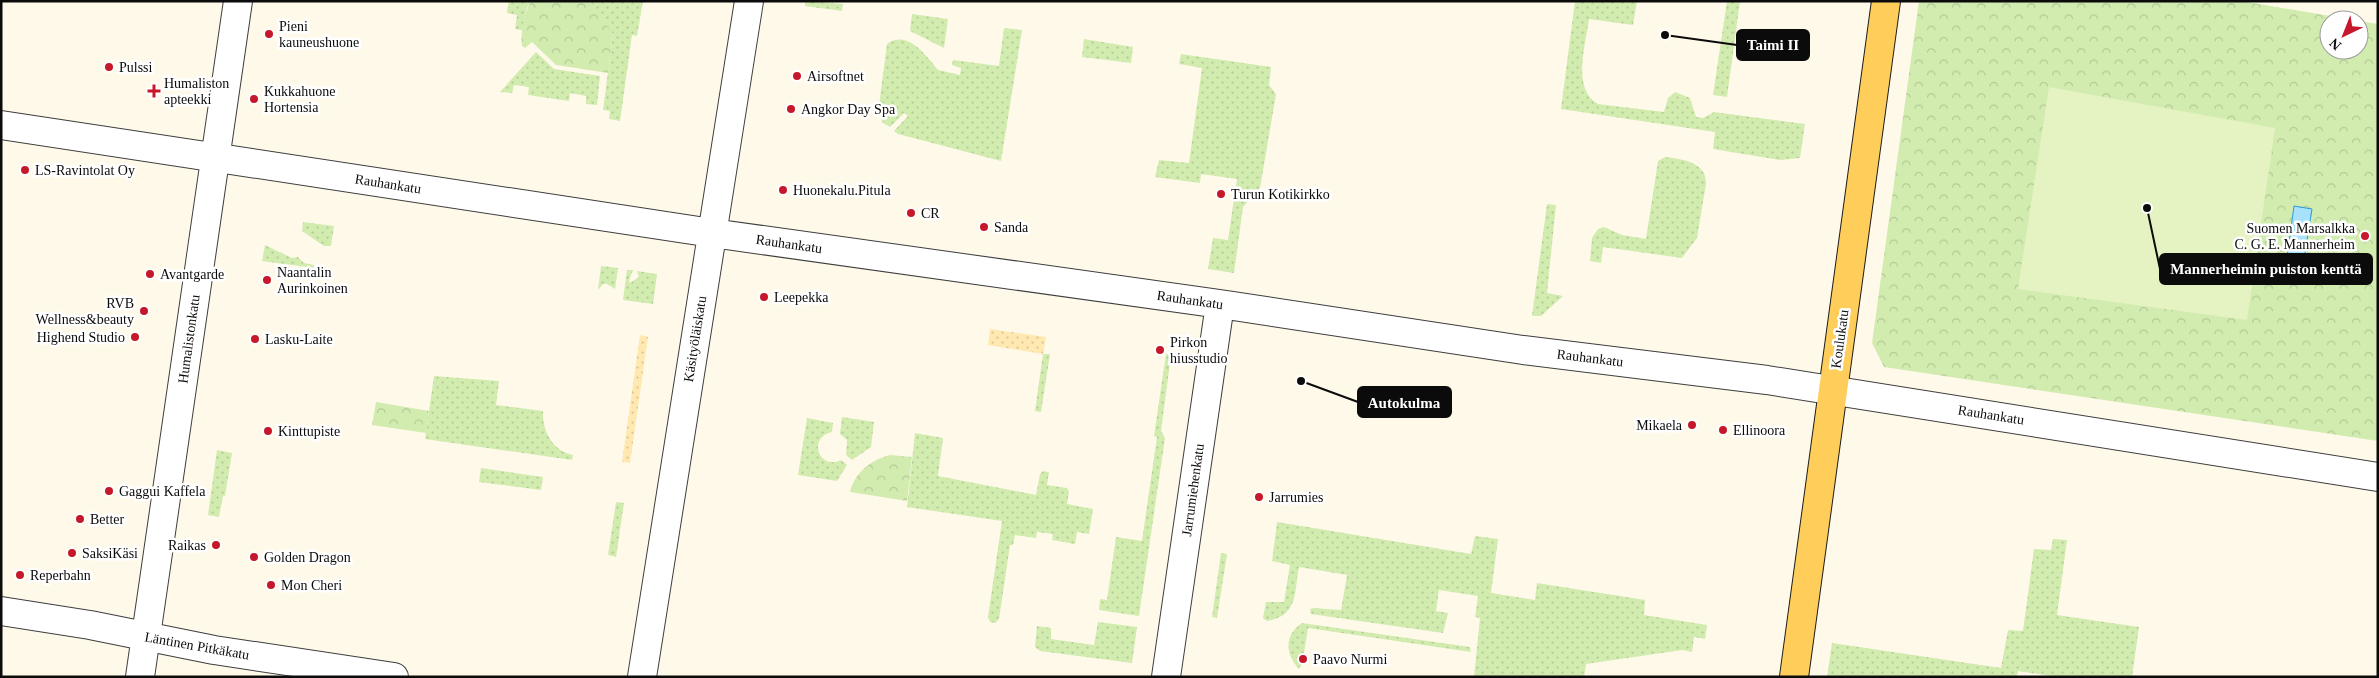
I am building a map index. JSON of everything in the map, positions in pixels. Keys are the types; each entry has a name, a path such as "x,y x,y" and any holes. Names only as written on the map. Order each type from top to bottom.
{"main road":[{"name":"Koulukatu","path":"1794,677 1886,1"}],"street":[{"name":"Humalistonkatu","path":"140,677 238,1"},
{"name":"Käsityöläiskatu","path":"642,677 749,1"},
{"name":"Rauhankatu","path":"1,125 712,233 1220,304 1523,350 1833,390 2378,477"},
{"name":"Jarrumiehenkatu","path":"1166,677 1220,304"},
{"name":"Läntinen Pitkäkatu","path":"1,611 214,650 394,677"}],"green space":[{"path":"509,1 531,1 527,7 522,30 515,29 517,15 507,13"},
{"path":"531,1 587,1 592,5 613,34 608,73 556,65 532,42 525,48 522,46 523,23"},
{"path":"587,1 643,1 637,36 632,35 620,121 609,119 610,111 603,110 613,34"},
{"path":"805,1 843,4 842,11 805,6"},
{"path":"1575,1 1637,1 1633,25 1589,19 1583,53 1582,77 1590,97 1598,104 1664,112 1668,98 1675,92 1690,98 1696,117 1703,118 1714,112 1805,124 1800,158 1780,160 1713,149 1715,132 1561,109"},
{"path":"1727,1 1740,1 1727,97 1713,95"},
{"path":"1919,1 2241,1 2319,14 2319,60 2369,60 2369,23 2378,24 2378,441 1884,367 1872,343"},
{"path":"912,14 948,19 944,48 910,31"},
{"path":"1004,28 1022,30 1001,161 898,134 894,131 908,116 904,113 890,127 883,123 878,113 887,44 894,40 909,42 922,51 938,70 960,75 961,68 952,65 953,60 999,66"},
{"path":"1084,39 1133,47 1131,63 1082,57"},
{"path":"536,52 554,69 600,76 597,105 586,104 586,96 570,93 569,101 528,95 529,87 514,85 512,93 500,92"},
{"path":"1181,54 1271,67 1269,85 1276,94 1260,188 1243,207 1234,273 1208,269 1213,238 1228,240 1237,179 1201,174 1200,183 1155,177 1159,160 1189,163 1202,68 1179,64"},
{"path":"2049,87 2275,128 2247,320 2018,289"},
{"path":"1665,157 1679,159 1698,166 1705,177 1706,184 1697,238 1682,258 1603,247 1601,263 1590,261 1592,238 1598,229 1604,227 1622,235 1646,239 1658,161"},
{"path":"1547,204 1556,205 1547,293 1563,296 1541,316 1532,316"},
{"path":"303,222 334,226 331,246 324,246 302,231"},
{"path":"265,245 292,258 298,257 304,263 314,265 314,268 262,261"},
{"path":"601,266 618,268 615,289 607,284 603,284 598,290"},
{"path":"627,270 633,270 629,280 630,283 639,277 637,271 657,274 653,304 623,300"},
{"path":"1043,354 1050,354 1041,412 1035,411"},
{"path":"1166,354 1171,355 1161,431 1165,438 1139,616 1099,610 1100,599 1107,600 1116,537 1142,541 1157,437 1154,436"},
{"path":"434,376 499,381 496,405 543,411 544,425 550,439 559,449 573,455 572,460 425,439"},
{"path":"376,402 429,411 426,433 372,425"},
{"path":"842,417 874,422 871,447 852,460 846,455 847,440 840,434"},
{"path":"807,418 833,423 832,432 824,435 818,446 822,457 827,461 841,460 847,465 837,481 798,475"},
{"path":"915,433 943,438 938,476 1036,495 1040,474 1043,471 1049,472 1047,485 1067,488 1069,492 1067,504 1093,509 1089,534 1077,532 1075,544 1052,540 1053,534 1037,532 1036,538 1015,535 1013,545 1010,545 999,619 995,623 990,622 988,617 1002,521 907,507"},
{"path":"217,450 232,453 225,496 223,496 219,517 208,515"},
{"path":"890,455 912,457 907,501 850,492 856,478 865,468 876,460"},
{"path":"481,468 543,477 541,490 479,482"},
{"path":"616,502 624,503 616,557 608,555"},
{"path":"1277,522 1471,554 1475,536 1498,539 1491,593 1535,600 1537,583 1645,600 1644,615 1707,625 1705,639 1694,637 1692,652 1682,650 1586,664 1584,677 1474,677 1480,618 1475,617 1478,596 1439,590 1436,611 1448,613 1443,633 1311,614 1310,609 1313,608 1341,610 1347,575 1299,567 1295,593 1290,608 1285,614 1267,621 1263,618 1266,602 1284,602 1290,565 1272,561"},
{"path":"2053,539 2067,540 2057,615 2139,627 2132,677 2058,677 2018,671 2017,677 1827,677 1832,643 2001,668 2008,630 2023,631 2034,549 2051,550"},
{"path":"1221,553 1227,554 1217,618 1212,617"},
{"path":"1098,622 1137,627 1132,663 1040,651 1035,647 1037,626 1051,628 1051,639 1094,645"},
{"path":"1302,623 1470,647 1471,652 1308,628 1302,665 1299,669 1291,657 1288,645 1292,633"}],"sand":[{"path":"990,329 1046,337 1043,354 988,345"},
{"path":"640,335 648,337 630,463 622,462"}],"water":[{"path":"2294,206 2312,209 2303,266 2286,264"}],"place":[{"name":"Pieni kauneushuone","path":"269,34"},
{"name":"Taimi II","path":"1665,35"},
{"name":"Pulssi","path":"109,67"},
{"name":"Airsoftnet","path":"797,76"},
{"name":"Humaliston apteekki","path":"154,91"},
{"name":"Kukkahuone Hortensia","path":"254,99"},
{"name":"Angkor Day Spa","path":"791,109"},
{"name":"LS-Ravintolat Oy","path":"25,170"},
{"name":"Huonekalu.Pitula","path":"783,190"},
{"name":"Turun Kotikirkko","path":"1221,194"},
{"name":"Mannerheimin puiston kenttä","path":"2147,208"},
{"name":"CR","path":"911,213"},
{"name":"Sanda","path":"984,227"},
{"name":"Suomen Marsalkka C. G. E. Mannerheim","path":"2365,236"},
{"name":"Avantgarde","path":"150,274"},
{"name":"Naantalin Aurinkoinen","path":"267,280"},
{"name":"Leepekka","path":"764,297"},
{"name":"RVB Wellness&beauty","path":"144,311"},
{"name":"Highend Studio","path":"135,337"},
{"name":"Lasku-Laite","path":"255,339"},
{"name":"Pirkon hiusstudio","path":"1160,350"},
{"name":"Autokulma","path":"1301,381"},
{"name":"Mikaela","path":"1692,425"},
{"name":"Ellinoora","path":"1723,430"},
{"name":"Kinttupiste","path":"268,431"},
{"name":"Gaggui Kaffela","path":"109,491"},
{"name":"Jarrumies","path":"1259,497"},
{"name":"Better","path":"80,519"},
{"name":"Raikas","path":"216,545"},
{"name":"SaksiKäsi","path":"72,553"},
{"name":"Golden Dragon","path":"254,557"},
{"name":"Reperbahn","path":"20,575"},
{"name":"Mon Cheri","path":"271,585"},
{"name":"Paavo Nurmi","path":"1303,659"}]}
